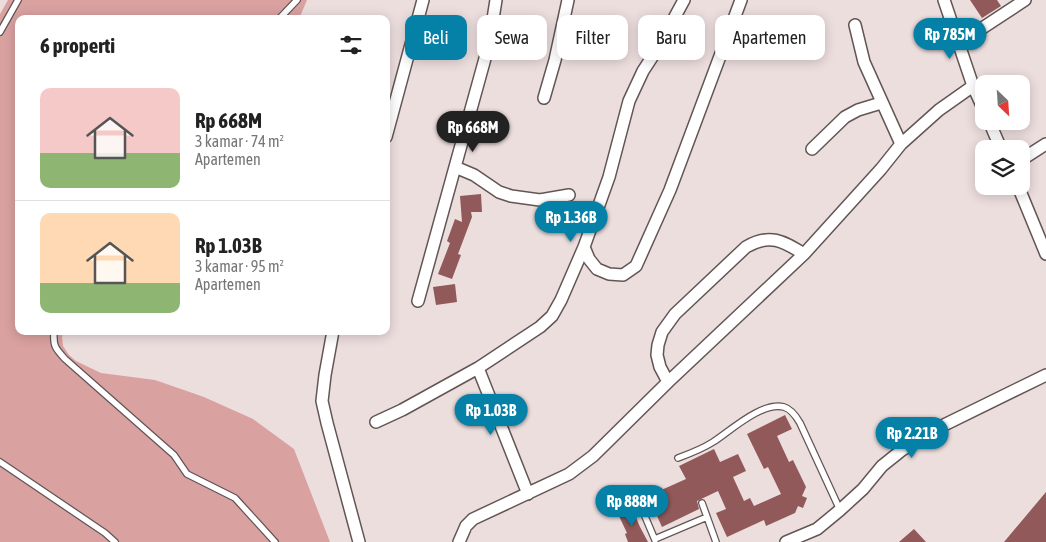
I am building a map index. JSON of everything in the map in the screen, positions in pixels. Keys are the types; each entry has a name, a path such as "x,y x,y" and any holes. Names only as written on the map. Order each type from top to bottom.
{"street":[{"path":"390,122 423,0"},
{"path":"418,301 489,44 496,0"},
{"path":"544,98 555,60 568,0"},
{"path":"376,422 402,410 478,368 540,327 552,316 561,300 584,246 609,177 629,101 643,71 684,0"},
{"path":"584,246 589,259 597,269 609,274 623,275 636,266 670,190 741,0"},
{"path":"958,44 1025,0"},
{"path":"947,1 958,44 975,90"},
{"path":"855,25 864,62 901,144"},
{"path":"459,542 466,526 473,519 569,474 593,456 668,382 804,254 881,169 901,144 939,110 973,86"},
{"path":"812,149 845,117 881,103"},
{"path":"1030,154 1046,144"},
{"path":"455,167 474,175 499,192 511,196 540,200 569,195"},
{"path":"1022,195 1046,254"},
{"path":"668,382 660,367 657,355 662,332 668,322 746,247 756,241 772,239 784,241 804,254"},
{"path":"332,335 322,401 359,542"},
{"path":"478,368 528,494"},
{"path":"786,542 817,530 863,489 882,466 902,450 944,425 1046,375"}],"lane":[{"path":"0,32 18,0"},
{"path":"282,15 296,0"},
{"path":"54,335 56,349 65,359 168,449 187,474 236,498 276,542"},
{"path":"678,458 712,443 740,422 774,407 784,407 794,413 800,423 840,510"},
{"path":"0,462 90,522 115,542"},
{"path":"702,503 716,542"},
{"path":"641,507 656,540 707,517"}],"shaded area":[{"path":"8,0 307,0 301,15 15,15 15,335 62,335 63,346 69,355 76,361 101,373 155,380 204,397 253,419 294,449 330,542 0,542 0,14"}],"building":[{"path":"970,0 997,0 1001,6 982,18"},
{"path":"481,194 482,212 471,212 472,217 458,254 461,255 452,279 438,274 450,243 447,241 455,219 462,222 460,196"},
{"path":"455,284 457,302 436,305 433,287"},
{"path":"785,415 792,429 777,436 789,462 793,460 806,487 802,496 807,498 803,508 798,506 795,513 766,526 764,520 727,537 716,513 726,509 718,491 697,501 699,509 662,527 648,496 686,479 679,466 714,449 720,462 738,454 746,471 733,477 744,501 750,498 754,506 781,494 768,467 764,469 747,434"},
{"path":"1046,492 1046,542 1004,542"},
{"path":"632,508 648,542 628,542 625,534 627,533 618,514"},
{"path":"914,529 926,542 899,542"}]}
